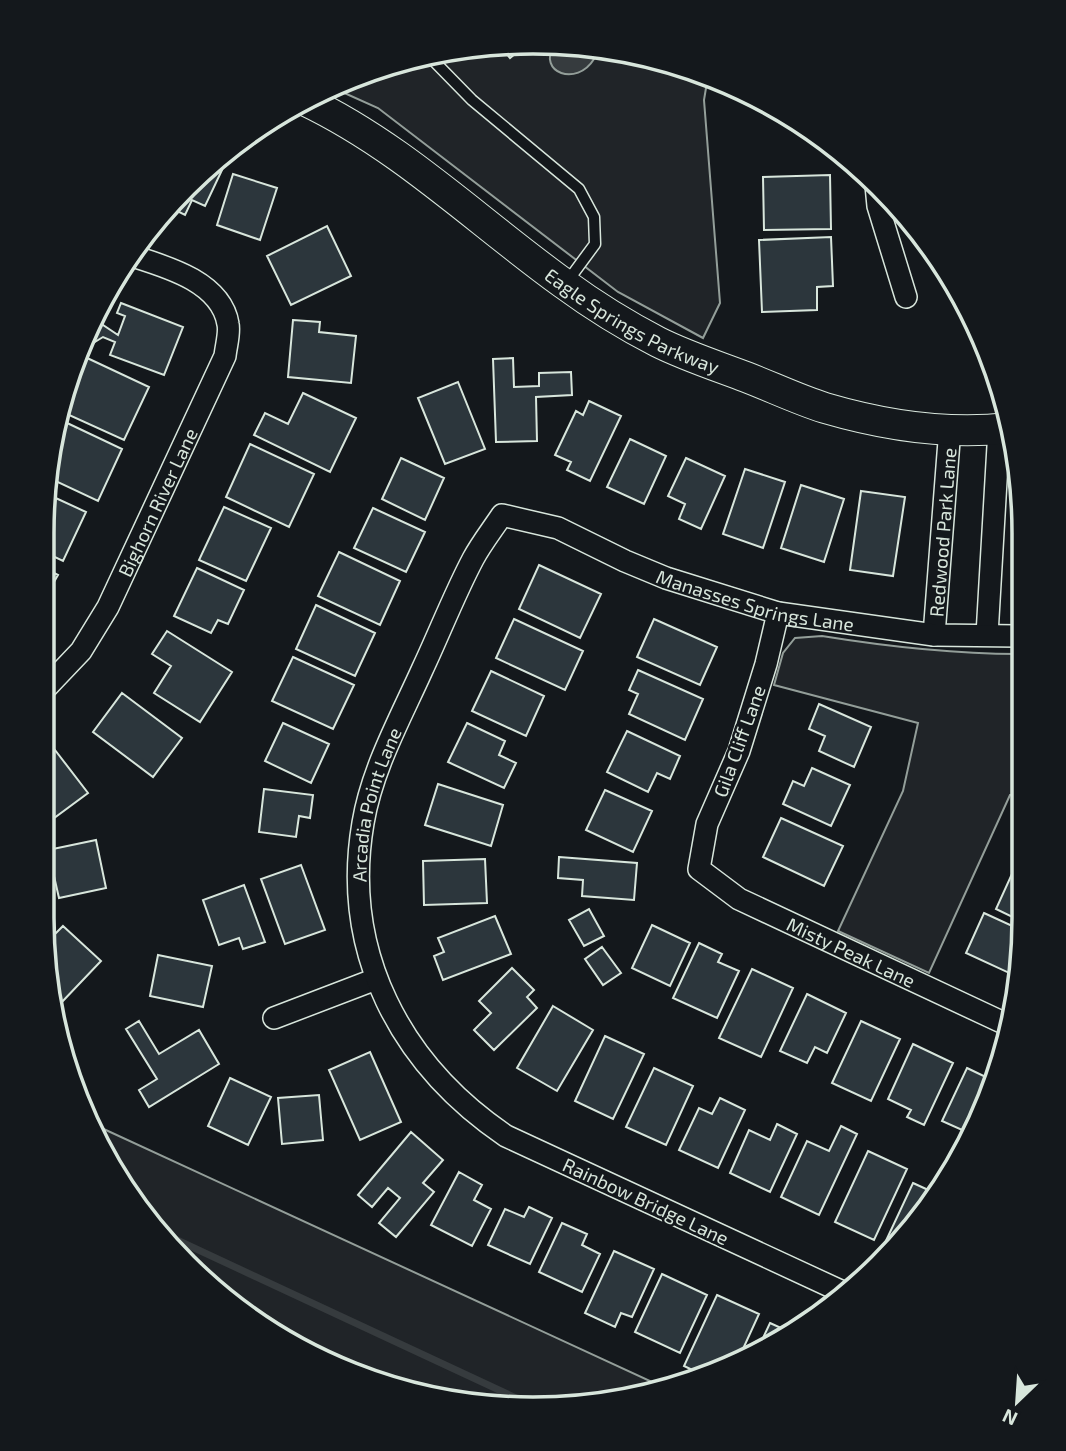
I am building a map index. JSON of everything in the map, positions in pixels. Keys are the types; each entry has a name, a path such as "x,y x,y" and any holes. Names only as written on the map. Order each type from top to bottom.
{"street":[{"name":"Eagle Springs Parkway","path":"316,107 370,135 438,184 565,284 660,343 823,407 881,423 950,429 1000,429"},
{"path":"877,200 906,297"},
{"name":"Bighorn River Lane","path":"54,680 81,651 108,607 225,356 229,325 221,303 209,291 186,276 141,259"},
{"name":"Redwood Park Lane","path":"934,635 950,429"},
{"path":"987,635 1003,440"},
{"name":"Manasses Springs Lane","path":"502,515 558,528 666,578 778,613 934,635 1012,636"},
{"name":"Arcadia Point Lane","path":"453,1095 431,1072 399,1025 376,978 363,935 359,877 363,823 376,772 473,558 502,515"},
{"name":"Gila Cliff Lane","path":"699,869 707,824 739,751 766,664 778,613"},
{"name":"Misty Peak Lane","path":"699,869 739,899 1000,1021"},
{"path":"275,1018 376,978"},
{"name":"Rainbow Bridge Lane","path":"453,1095 476,1116 506,1136 836,1289"}],"lane":[{"path":"437,64 472,100 579,189 594,217 595,244 565,284"}],"shaded area":[{"path":"502,55 595,58 657,71 706,87 704,100 720,303 703,338 618,292 378,108 345,93 379,80 440,63"},
{"path":"550,55 594,59 587,68 569,74 555,69"},
{"path":"822,636 921,649 1012,654 1012,795 929,973 838,931 903,791 918,723 774,685 783,653 795,638"},
{"path":"104,1129 651,1382 626,1388 564,1396 471,1393 440,1388 379,1371 321,1347 267,1316 194,1257 135,1184"}],"building":[{"path":"222,170 205,206 192,200 185,215 178,212"},
{"path":"233,174 277,188 260,240 217,225"},
{"path":"830,175 831,229 764,230 763,177"},
{"path":"327,226 351,276 291,305 267,256"},
{"path":"831,237 833,286 817,287 817,310 762,312 759,240"},
{"path":"121,303 183,327 164,375 110,355 115,342 103,337 94,342 102,325 118,335 125,316 117,313"},
{"path":"293,320 320,322 319,332 356,336 351,383 288,377"},
{"path":"88,358 149,387 124,440 69,415"},
{"path":"513,358 514,387 539,386 539,373 571,372 572,395 536,397 537,441 496,442 493,359"},
{"path":"458,382 485,449 445,464 418,398"},
{"path":"303,393 356,418 330,472 254,435 265,413 288,424"},
{"path":"589,401 621,416 590,481 567,470 571,462 555,455 576,411 583,415"},
{"path":"67,423 122,449 98,501 57,482"},
{"path":"630,439 666,456 644,504 607,487"},
{"path":"250,444 314,474 289,527 226,497"},
{"path":"401,458 444,478 425,520 382,499"},
{"path":"686,458 725,476 701,529 679,519 685,504 668,496"},
{"path":"745,469 785,482 763,548 723,534"},
{"path":"801,485 844,499 824,562 781,548"},
{"path":"861,491 905,497 893,576 850,570"},
{"path":"55,498 86,512 63,561 54,557"},
{"path":"224,507 271,528 246,581 199,560"},
{"path":"373,508 425,532 406,572 354,548"},
{"path":"339,552 400,581 380,625 318,596"},
{"path":"539,565 601,594 580,638 519,609"},
{"path":"197,568 244,590 228,624 218,620 211,633 174,616"},
{"path":"316,605 375,633 355,676 296,649"},
{"path":"514,619 583,651 565,690 496,658"},
{"path":"654,619 717,647 700,685 637,657"},
{"path":"167,631 232,672 200,722 154,693 171,666 152,654"},
{"path":"293,657 354,685 333,729 272,701"},
{"path":"638,670 703,699 685,740 629,714 638,694 629,690"},
{"path":"491,671 544,696 526,736 472,711"},
{"path":"122,693 182,738 153,777 93,732"},
{"path":"819,704 871,727 854,767 819,751 825,736 809,729"},
{"path":"283,723 329,744 311,783 265,761"},
{"path":"467,723 505,741 499,755 516,763 504,788 448,762"},
{"path":"627,731 680,756 670,779 657,773 648,792 607,772"},
{"path":"54,751 88,793 54,818"},
{"path":"812,768 850,785 831,826 783,804 793,781 804,786"},
{"path":"438,784 503,805 491,846 425,825"},
{"path":"264,789 313,795 310,818 299,816 296,837 259,832"},
{"path":"605,790 652,811 633,852 586,830"},
{"path":"781,818 843,846 824,886 763,857"},
{"path":"96,840 106,888 59,898 54,876 54,849"},
{"path":"559,857 637,863 634,900 582,896 583,880 558,878"},
{"path":"485,859 487,903 424,905 423,861"},
{"path":"301,865 325,930 285,944 261,879"},
{"path":"1012,874 1012,917 996,909"},
{"path":"244,885 265,942 243,949 239,938 219,945 203,900"},
{"path":"589,909 604,936 584,946 569,920"},
{"path":"984,913 1012,926 1009,973 966,953"},
{"path":"495,916 511,954 443,980 434,956 444,952 438,938"},
{"path":"652,925 690,943 670,986 632,968"},
{"path":"63,926 101,961 62,1002 58,980 55,934"},
{"path":"699,943 722,954 718,962 739,971 717,1018 673,998"},
{"path":"602,947 621,973 603,985 585,959"},
{"path":"158,955 212,966 203,1007 150,996"},
{"path":"512,968 534,990 527,997 537,1008 494,1050 474,1030 491,1013 479,1001"},
{"path":"752,969 793,988 761,1057 719,1038"},
{"path":"807,994 846,1013 827,1053 815,1047 807,1063 780,1051"},
{"path":"553,1006 593,1030 557,1091 517,1068"},
{"path":"139,1021 159,1054 199,1030 219,1064 149,1107 139,1090 157,1079 126,1029"},
{"path":"861,1021 900,1039 871,1101 832,1083"},
{"path":"605,1036 644,1054 613,1119 575,1101"},
{"path":"913,1044 953,1063 924,1125 907,1117 911,1110 888,1099"},
{"path":"370,1052 401,1122 360,1140 329,1070"},
{"path":"654,1068 693,1086 666,1145 626,1127"},
{"path":"967,1068 984,1076 962,1130 942,1121"},
{"path":"230,1078 271,1097 248,1145 208,1126"},
{"path":"319,1095 323,1140 282,1144 278,1098"},
{"path":"720,1098 745,1110 718,1168 679,1150 699,1108 712,1114"},
{"path":"777,1124 797,1134 770,1192 730,1173 749,1130 770,1140"},
{"path":"841,1126 857,1134 819,1215 781,1197 807,1141 829,1151"},
{"path":"411,1132 443,1160 423,1183 434,1192 396,1237 379,1223 400,1198 388,1188 372,1207 358,1195"},
{"path":"868,1151 907,1169 874,1240 835,1222"},
{"path":"459,1172 482,1185 474,1200 491,1209 472,1246 431,1225"},
{"path":"913,1183 927,1189 913,1209 885,1243"},
{"path":"529,1207 552,1218 530,1264 488,1245 505,1209 524,1217"},
{"path":"562,1223 587,1234 582,1245 600,1254 582,1292 539,1272"},
{"path":"614,1251 654,1269 632,1317 621,1313 615,1327 585,1313"},
{"path":"662,1274 707,1295 680,1353 635,1332"},
{"path":"717,1295 759,1314 744,1348 691,1369 684,1366"},
{"path":"770,1323 780,1328 772,1333 763,1338"}],"waterway":[{"path":"180,1241 512,1396"}]}
